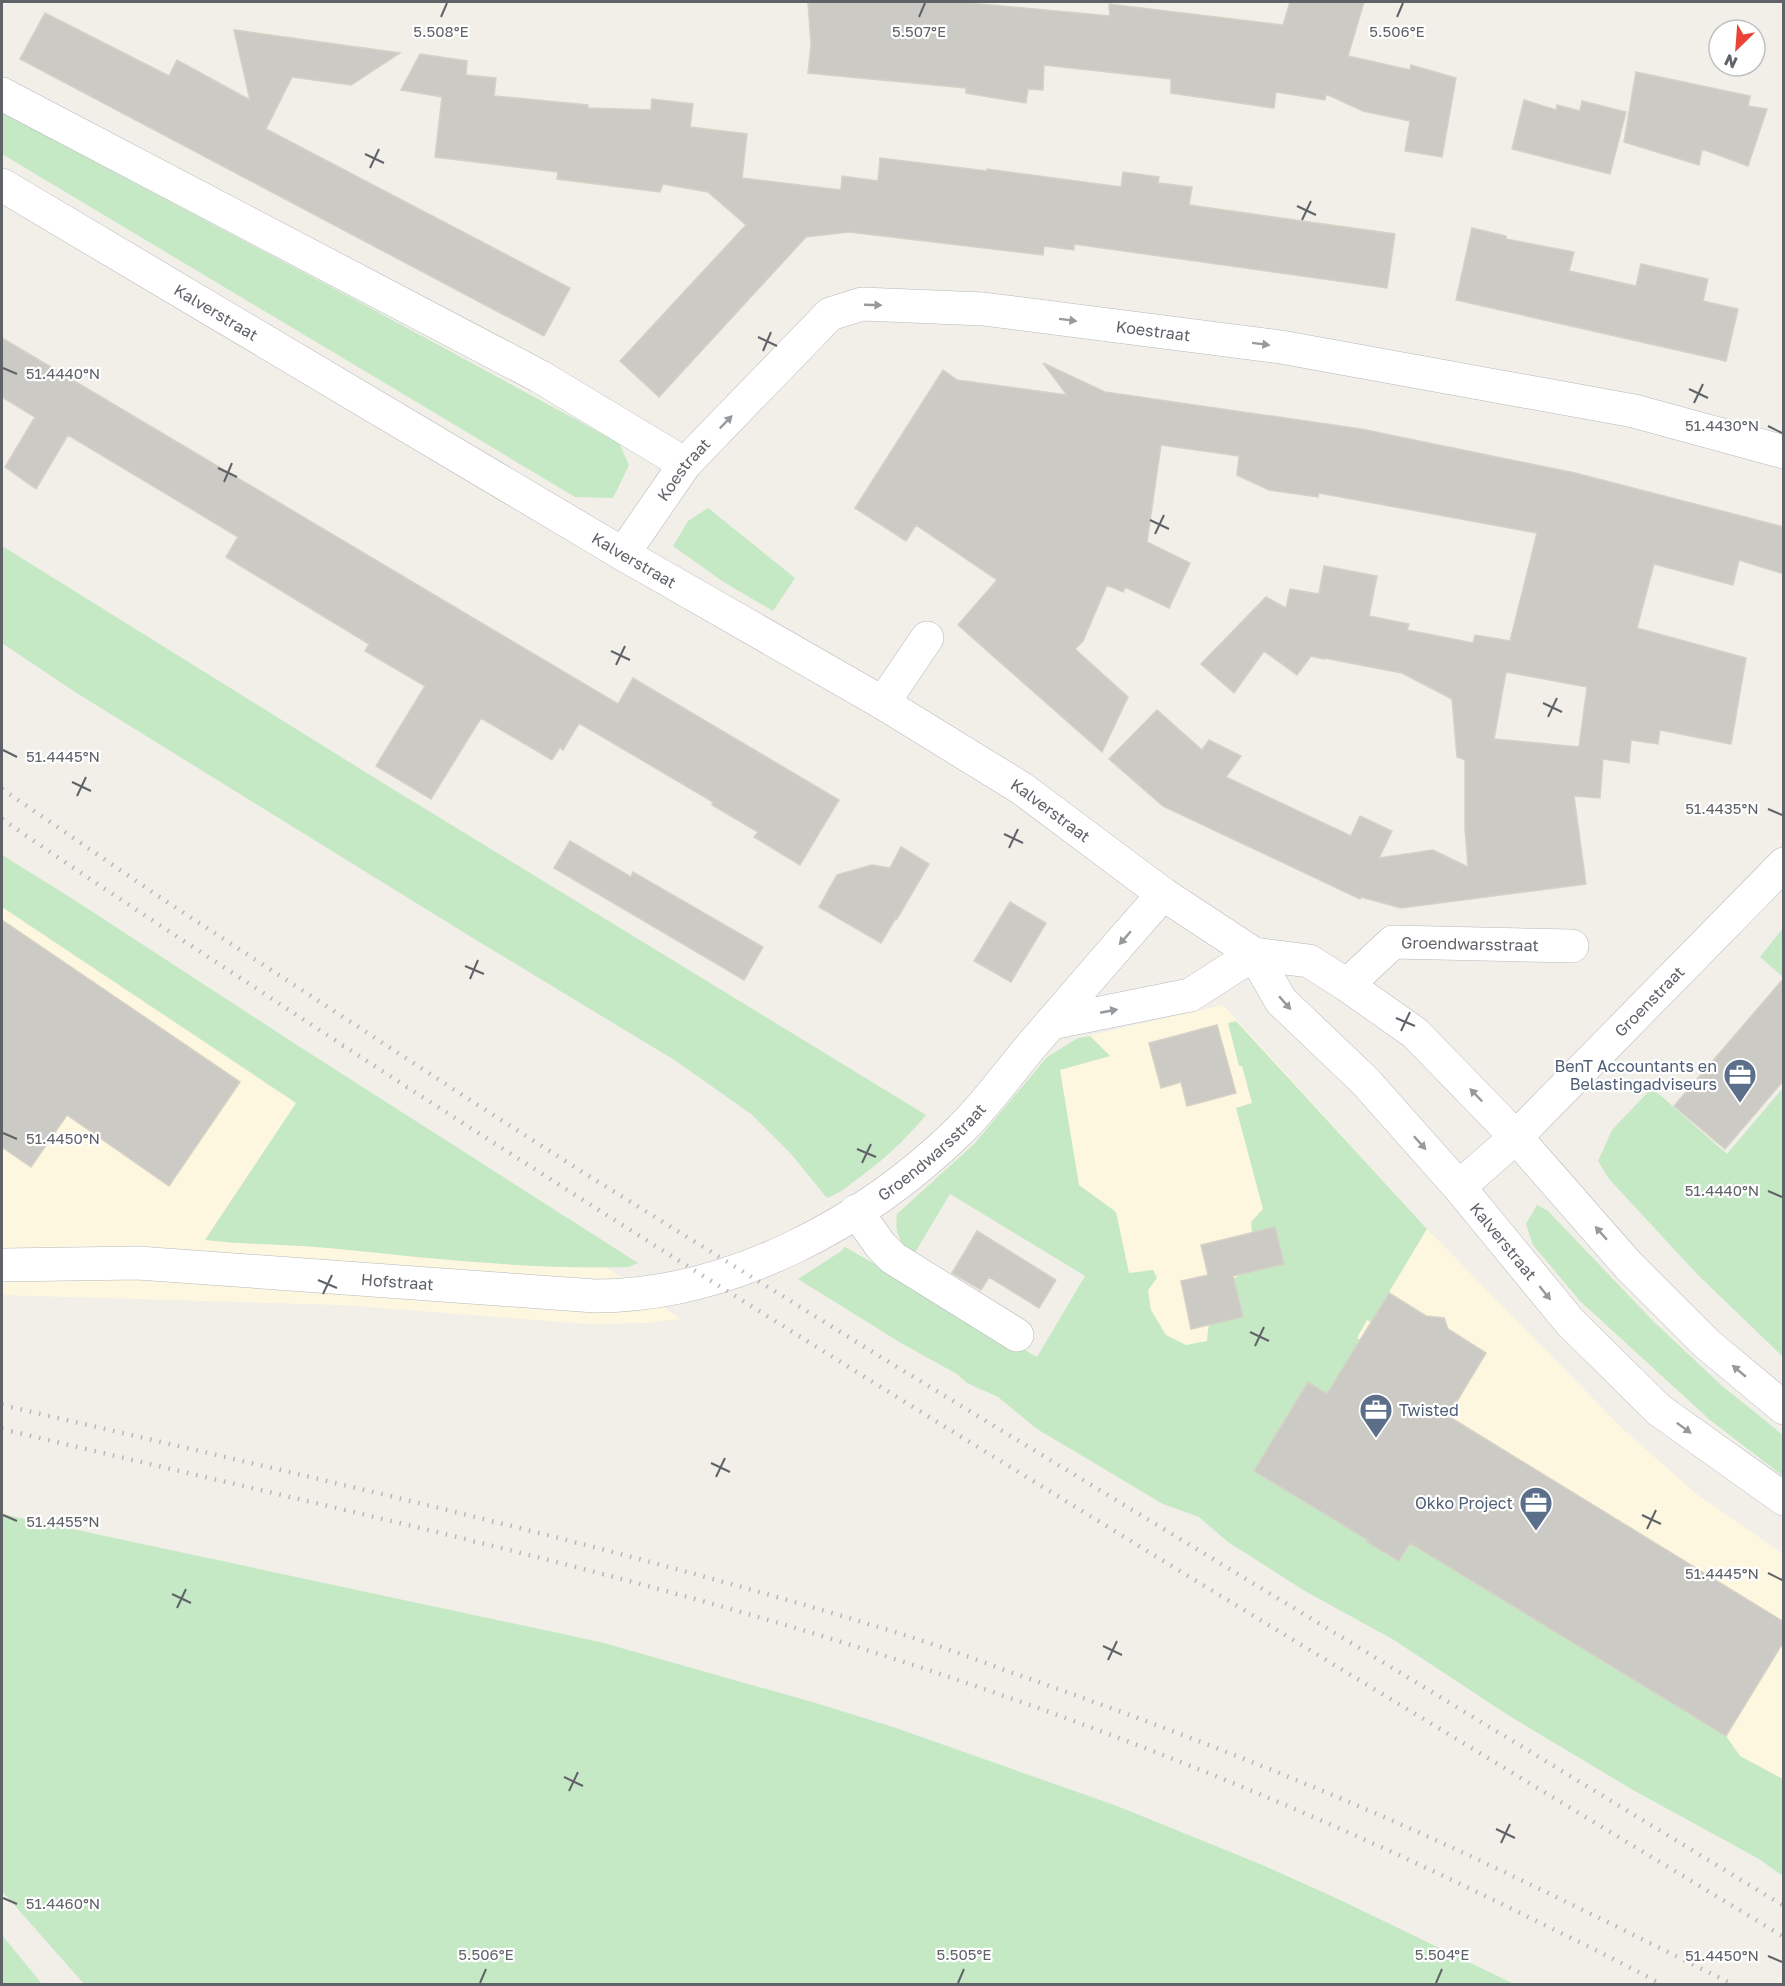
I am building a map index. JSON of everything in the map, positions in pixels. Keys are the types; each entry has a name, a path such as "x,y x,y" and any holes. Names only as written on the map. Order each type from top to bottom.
{"street":[{"path":"2,94 539,376 685,464"},
{"name":"Kalverstraat","path":"2,184 623,554 883,703 1021,788 1163,894 1254,954 1309,961 1347,986 1415,1033 1516,1137 1636,1273 1707,1344 1784,1408"},
{"name":"Koestraat","path":"623,554 685,464 830,314 862,304 982,309 1281,347 1634,411 1784,452"},
{"path":"883,703 927,638"},
{"name":"Groenstraat","path":"1459,1187 1516,1137 1784,864"},
{"name":"Groendwarsstraat","path":"786,1251 856,1211 905,1179 960,1131 1163,894"},
{"name":"Groendwarsstraat","path":"1347,986 1393,942 1572,946"},
{"path":"1051,1023 1190,995 1254,954"},
{"name":"Kalverstraat","path":"1254,954 1281,1002 1365,1081 1459,1187 1570,1322 1659,1410 1784,1499"},
{"path":"856,1211 881,1246 893,1258 1017,1335"},
{"name":"Hofstraat","path":"2,1265 138,1263 621,1296 675,1289 760,1263 786,1251"}],"shaded area":[{"path":"2,855 65,894 681,1319 644,1323 588,1324 342,1305 2,1295"},
{"path":"1223,1005 1427,1229 1623,1429 1695,1493 1783,1554 1783,1798 1033,1364 1085,1276 950,1194 913,1256 898,1237 896,1219 900,1210 974,1144 1047,1057 1078,1038"}],"green space":[{"path":"2,113 348,296 619,443 629,465 613,498 575,497 2,154"},
{"path":"708,508 795,578 773,611 722,581 673,546 688,521"},
{"path":"2,546 378,780 926,1115 902,1142 876,1165 827,1198 792,1155 751,1114 676,1061 75,692 2,643"},
{"path":"2,855 638,1263 629,1267 553,1267 205,1240 296,1103 2,907"},
{"path":"1783,928 1784,977 1760,957"},
{"path":"1236,1021 1427,1229 1371,1322 1367,1320 1357,1338 1360,1340 1327,1394 1308,1382 1254,1471 1399,1561 1410,1543 1726,1736 1740,1756 1783,1779 1783,1876 1759,1859 1633,1790 1511,1717 1394,1640 1305,1591 1228,1542 1199,1517 1163,1504 1037,1429 998,1397 967,1383 957,1374 901,1343 798,1279 845,1247 1037,1357 1085,1276 950,1194 913,1256 899,1237 896,1227 897,1214 974,1144 1047,1057 1078,1038 1090,1036 1110,1056 1060,1070 1079,1185 1116,1212 1129,1273 1153,1270 1157,1278 1148,1290 1151,1310 1166,1335 1186,1345 1207,1341 1211,1313 1223,1288 1238,1276 1249,1271 1284,1264 1275,1227 1252,1233 1251,1222 1263,1209 1236,1108 1252,1103 1242,1066 1239,1066 1228,1023"},
{"path":"1652,1088 1727,1154 1783,1088 1783,1357 1697,1274 1609,1179 1598,1161 1612,1130"},
{"path":"1537,1205 1547,1210 1653,1321 1721,1385 1783,1435 1783,1476 1710,1420 1580,1301 1533,1245 1526,1224"},
{"path":"2,1514 600,1642 893,1727 1117,1806 1260,1864 1514,1984 84,1984 2,1891"},
{"path":"2,1935 42,1984 2,1984"}],"building":[{"path":"808,2 959,2 1110,16 1109,4 1283,25 1290,2 1364,2 1348,56 1410,70 1411,65 1456,78 1442,157 1405,151 1410,121 1363,111 1326,94 1325,100 1276,92 1274,108 1171,93 1171,79 1044,65 1043,90 1028,89 1026,103 966,93 966,88 808,73 811,45"},
{"path":"45,13 169,76 177,60 250,100 234,30 400,53 351,85 292,77 266,129 570,288 544,336 20,59"},
{"path":"420,54 467,61 466,75 496,78 494,96 588,105 588,108 651,110 652,99 693,104 690,127 747,134 742,178 841,190 842,176 878,181 880,158 987,171 987,169 1121,187 1123,172 1159,177 1158,183 1192,187 1189,205 1395,234 1387,288 1074,244 1074,250 1044,246 1043,255 849,232 806,237 659,397 620,361 746,225 708,192 663,184 660,192 557,179 558,172 435,157 442,97 401,90"},
{"path":"1636,72 1750,96 1748,106 1767,109 1748,166 1702,149 1699,165 1624,142"},
{"path":"1524,100 1556,110 1557,105 1580,111 1582,101 1626,112 1610,174 1512,149"},
{"path":"1472,228 1506,236 1506,239 1574,252 1569,271 1636,286 1641,264 1708,279 1703,301 1738,309 1726,361 1456,300"},
{"path":"2,338 618,704 633,678 839,800 800,865 754,837 758,832 712,805 713,802 579,723 563,750 560,747 552,760 481,718 431,799 376,766 425,686 365,651 369,644 226,557 238,537 68,435 36,489 5,467 35,417 2,397"},
{"path":"1043,363 1105,392 1361,429 1575,473 1784,527 1784,574 1739,560 1733,585 1654,564 1637,628 1746,658 1731,744 1660,730 1658,744 1631,740 1629,763 1603,759 1600,798 1574,796 1586,884 1401,908 1361,897 1360,899 1163,806 1109,759 1157,710 1202,750 1209,740 1241,756 1226,777 1351,836 1360,816 1392,831 1379,858 1433,850 1468,867 1465,829 1465,760 1457,757 1452,699 1402,673 1324,658 1311,656 1297,675 1264,651 1234,693 1201,664 1266,597 1286,608 1290,589 1319,594 1324,566 1377,576 1369,616 1409,624 1407,630 1473,643 1475,635 1510,641 1537,533 1319,493 1318,497 1269,490 1237,475 1239,456 1161,445 1147,542 1190,563 1169,608 1125,587 1123,592 1107,585 1083,641 1075,649 1128,697 1102,752 958,625 997,580 916,525 906,541 855,508 943,370 957,380 1067,395","holes":["1506,672 1587,687 1579,747 1494,739"]},
{"path":"570,841 631,877 633,872 763,947 744,980 554,868"},
{"path":"901,847 929,864 881,943 819,907 837,875 872,865 890,868"},
{"path":"1010,902 1046,923 1011,982 974,961"},
{"path":"2,920 240,1082 169,1186 67,1115 31,1167 2,1147"},
{"path":"1784,978 1784,1080 1725,1149 1674,1106"},
{"path":"1217,1025 1236,1093 1187,1106 1181,1082 1161,1088 1149,1043"},
{"path":"1275,1227 1284,1264 1233,1276 1243,1317 1191,1329 1181,1281 1208,1275 1201,1245"},
{"path":"977,1231 1056,1280 1039,1308 989,1277 981,1290 952,1273"},
{"path":"1389,1293 1426,1316 1444,1318 1448,1329 1486,1353 1448,1416 1784,1622 1784,1641 1726,1736 1410,1543 1399,1561 1254,1471 1308,1382 1327,1394"}],"railway":[{"path":"2,789 161,898 584,1173 884,1359 1784,1906"},
{"path":"2,819 292,1012 847,1366 1408,1710 1784,1937"},
{"path":"2,1405 572,1541 799,1603 927,1642 1181,1734 1364,1808 1531,1885 1732,1984"},
{"path":"2,1429 358,1513 625,1580 817,1634 920,1667 1124,1740 1324,1822 1423,1866 1661,1984"}],"place":[{"name":"BenT Accountants en Belastingadviseurs","path":"1740,1104"},
{"name":"Twisted","path":"1376,1439"},
{"name":"Okko Project","path":"1536,1532"}]}
